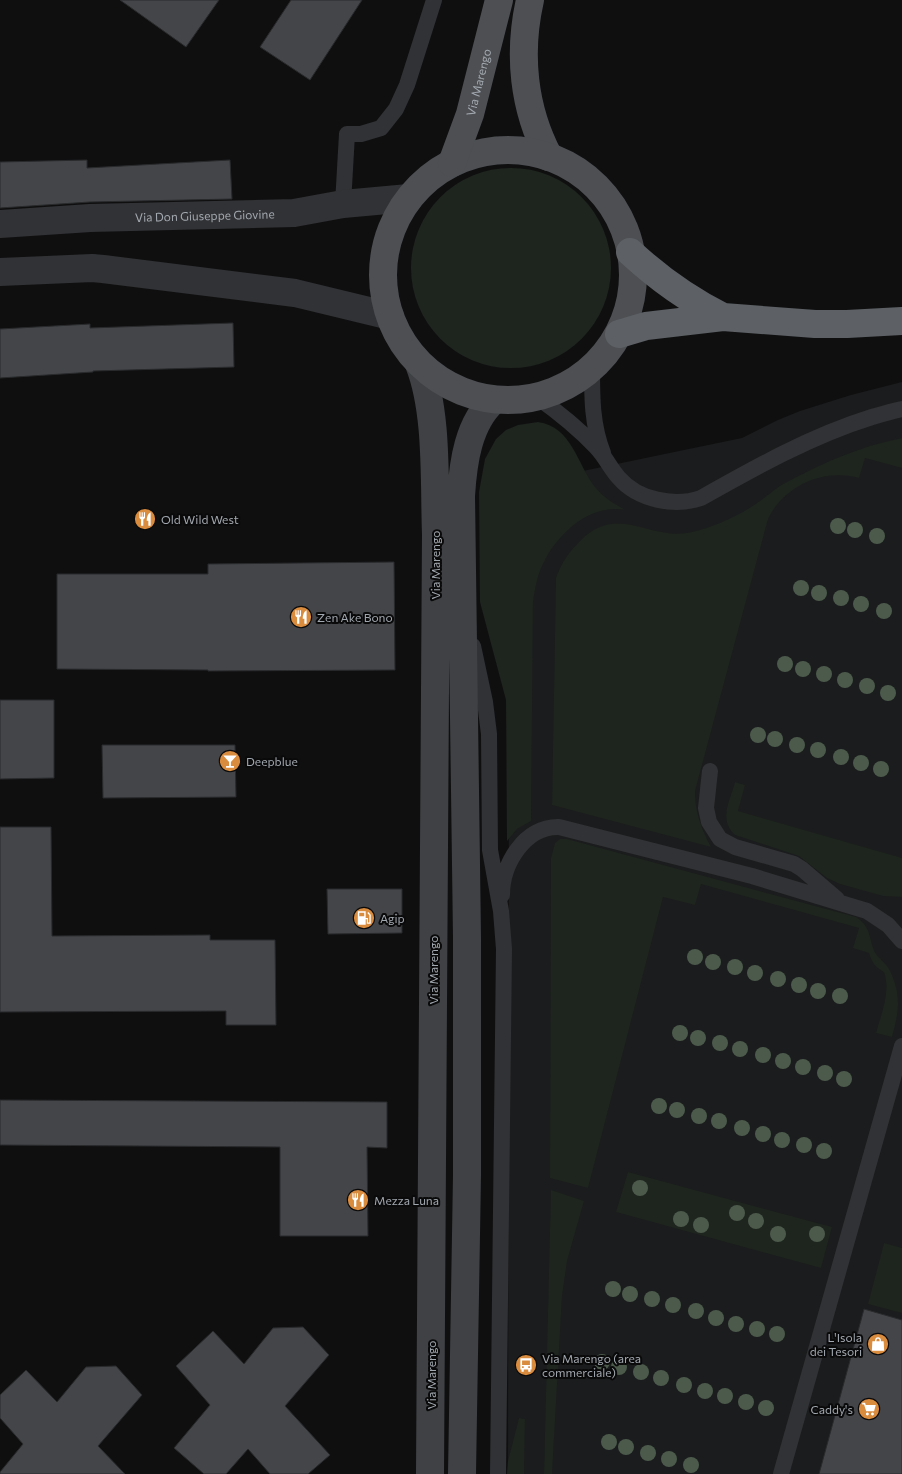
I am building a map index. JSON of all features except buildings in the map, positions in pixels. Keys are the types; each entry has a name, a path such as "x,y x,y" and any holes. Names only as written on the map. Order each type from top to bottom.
{"highway":[{"path":"630,252 672,287 723,317"},
{"path":"619,334 646,326 723,317 815,324 902,321"}],"main road":[{"name":"Via Marengo","path":"452,163 470,114 499,0"},
{"path":"530,0 524,37 524,78 533,120 539,138 549,157"},
{"path":"497,150 531,152 549,157 573,168 590,180 602,193 621,222 633,270 631,300 619,334 606,353 592,368 568,386 536,398 517,401 494,400 474,396 452,388 419,364 401,341 390,316 384,294 383,263 390,234 398,215 409,198 430,177 452,163 478,153 497,150"},
{"name":"Via Marengo","path":"419,364 426,380 429,396 436,534 430,1474"},
{"path":"462,1474 467,1175 467,938 461,496 466,456 472,434 480,416 494,400"}],"street":[{"name":"Via Don Giuseppe Giovine","path":"0,224 90,218 294,213 343,204 409,198"},
{"path":"0,272 104,269 295,293 390,316"}],"lane":[{"path":"343,204 347,134 361,134 381,128 396,108 408,85 434,0"},
{"path":"592,368 591,391 594,419 604,457"},
{"path":"536,398 564,418 594,445 618,478 634,490 664,501 692,501 700,498 814,438 862,420 902,409"},
{"path":"462,585 487,715 489,734 490,850 503,929"},
{"path":"710,771 706,808 709,822 720,839 735,847 788,861 802,869 833,896 867,912 888,925 902,940"},
{"path":"498,1474 503,883 509,862 524,842 535,834 552,827 568,829 752,876 867,912"},
{"path":"902,920 900,933 902,940"},
{"path":"782,1474 792,1458 884,1126 901,1053"},
{"path":"884,1126 902,1077"}],"shaded area":[{"path":"511,168 540,172 558,180 582,197 599,221 607,239 611,268 607,297 599,315 582,339 558,356 540,364 511,368 482,364 464,356 440,339 423,315 415,297 411,268 415,239 423,221 440,197 464,180 482,172"},
{"path":"902,382 902,1474 508,1474 509,706 482,492 742,438 800,411"},
{"path":"538,422 549,425 566,438 595,487 609,500 626,510 600,511 576,523 557,542 539,573 533,602 531,821 517,829 507,841 506,700 480,602 479,492 485,459 496,439 506,430 518,425"},
{"path":"902,438 902,468 865,458 859,478 832,476 806,482 784,497 768,519 695,791 699,820 711,847 552,805 556,578 563,563 576,545 594,530 608,525 621,524 676,534 710,527 748,509 782,485 813,469 857,450"},
{"path":"735,782 745,785 738,811 902,858 902,897 883,896 840,884 827,878 799,856 735,835 727,823 726,816"},
{"path":"560,839 567,839 856,917 868,930 876,954 888,967 896,987 898,1011 892,1037 876,1033 886,995 886,980 884,972 874,964 869,953 853,948 859,928 701,884 695,905 663,897 588,1188 550,1178 551,858 555,843"},
{"path":"628,1172 832,1227 821,1268 616,1212"},
{"path":"551,1190 584,1201 567,1261 562,1296 552,1474 544,1474"},
{"path":"884,1243 902,1248 902,1313 868,1304"},
{"path":"519,1418 525,1419 524,1474 507,1474 508,1461"}],"place":[{"name":"Old Wild West","path":"145,519"},
{"name":"Zen Ake Bono","path":"301,617"},
{"name":"Deepblue","path":"230,761"},
{"name":"Agip","path":"364,918"},
{"name":"Mezza Luna","path":"358,1200"},
{"name":"L'Isola dei Tesori","path":"878,1344"},
{"name":"Via Marengo (area commerciale)","path":"526,1365"},
{"name":"Caddy's","path":"869,1409"}]}
